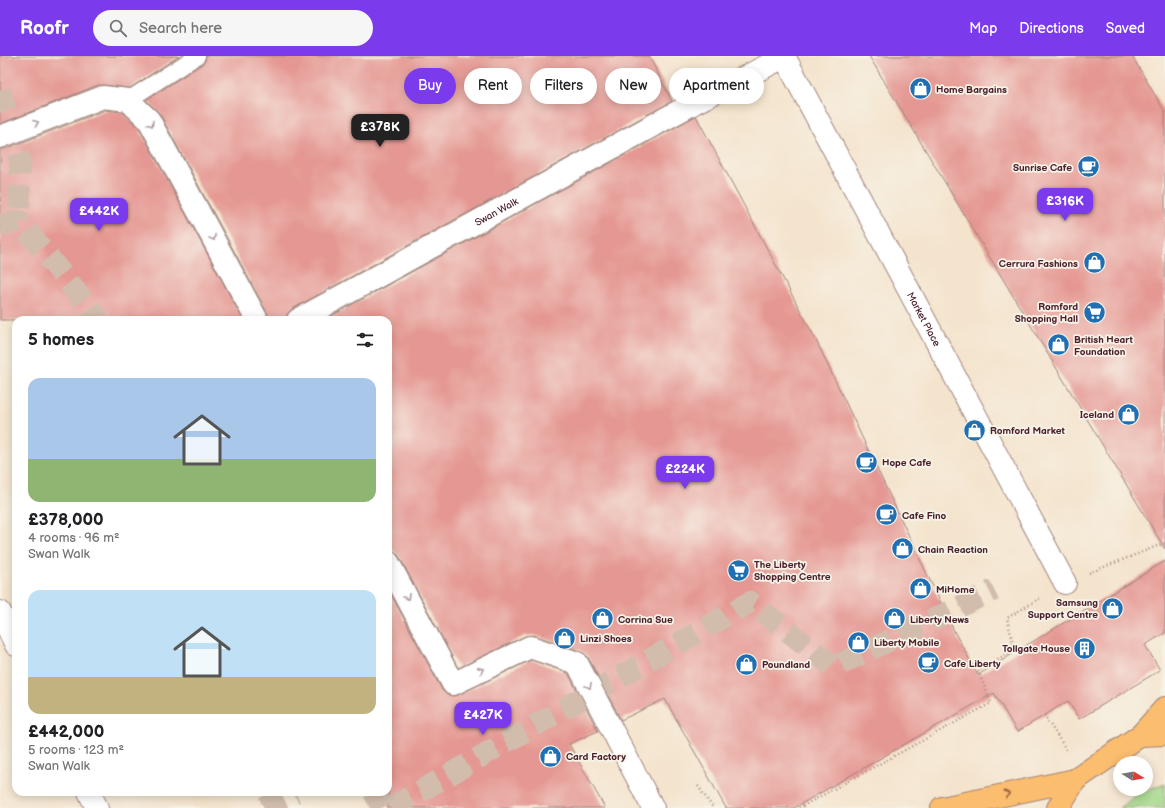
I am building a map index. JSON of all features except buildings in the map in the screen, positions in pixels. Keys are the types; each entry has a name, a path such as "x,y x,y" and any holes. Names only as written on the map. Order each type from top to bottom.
{"main road":[{"path":"942,808 1075,780 1141,735 1165,708"},
{"path":"1141,735 1165,734"},
{"path":"1058,808 1075,780"}],"street":[{"name":"Swan Walk","path":"305,316 694,103 784,56"},
{"name":"Market Place","path":"784,56 1065,583"},
{"path":"0,137 102,97 128,100 150,120 255,316"},
{"path":"392,569 454,684 530,647 577,663 653,808"},
{"path":"0,612 12,637"},
{"path":"91,796 97,808"}],"lane":[{"path":"128,100 197,56"}],"path":[{"path":"799,808 991,703 978,671 1015,650 1007,618 1065,583 1165,543"},
{"path":"1044,715 1067,751"},
{"path":"698,786 713,808"}],"green space":[{"path":"1165,783 1165,808 1120,808 1135,796 1153,796 1153,788"}],"tunnel":[{"path":"0,90 20,162 19,221"},
{"path":"0,225 19,221 96,316"},
{"path":"391,808 750,602 834,667 994,590"},
{"path":"264,808 287,796"},
{"path":"376,796 382,808"}],"place":[{"name":"Home Bargains","path":"920,89"},
{"name":"Sunrise Cafe","path":"1088,167"},
{"name":"Cerrura Fashions","path":"1094,263"},
{"name":"Romford Shopping Hall","path":"1094,312"},
{"name":"British Heart Foundation","path":"1059,345"},
{"name":"Iceland","path":"1129,414"},
{"name":"Romford Market","path":"975,430"},
{"name":"Hope Cafe","path":"866,462"},
{"name":"Cafe Fino","path":"886,515"},
{"name":"Chain Reaction","path":"902,549"},
{"name":"The Liberty Shopping Centre","path":"739,570"},
{"name":"MiHome","path":"921,589"},
{"name":"Samsung Support Centre","path":"1113,608"},
{"name":"Corrina Sue","path":"603,619"},
{"name":"Liberty News","path":"894,619"},
{"name":"Linzi Shoes","path":"565,638"},
{"name":"Liberty Mobile","path":"859,642"},
{"name":"Tollgate House","path":"1085,648"},
{"name":"Cafe Liberty","path":"929,663"},
{"name":"Poundland","path":"746,664"},
{"name":"Card Factory","path":"550,756"}]}
